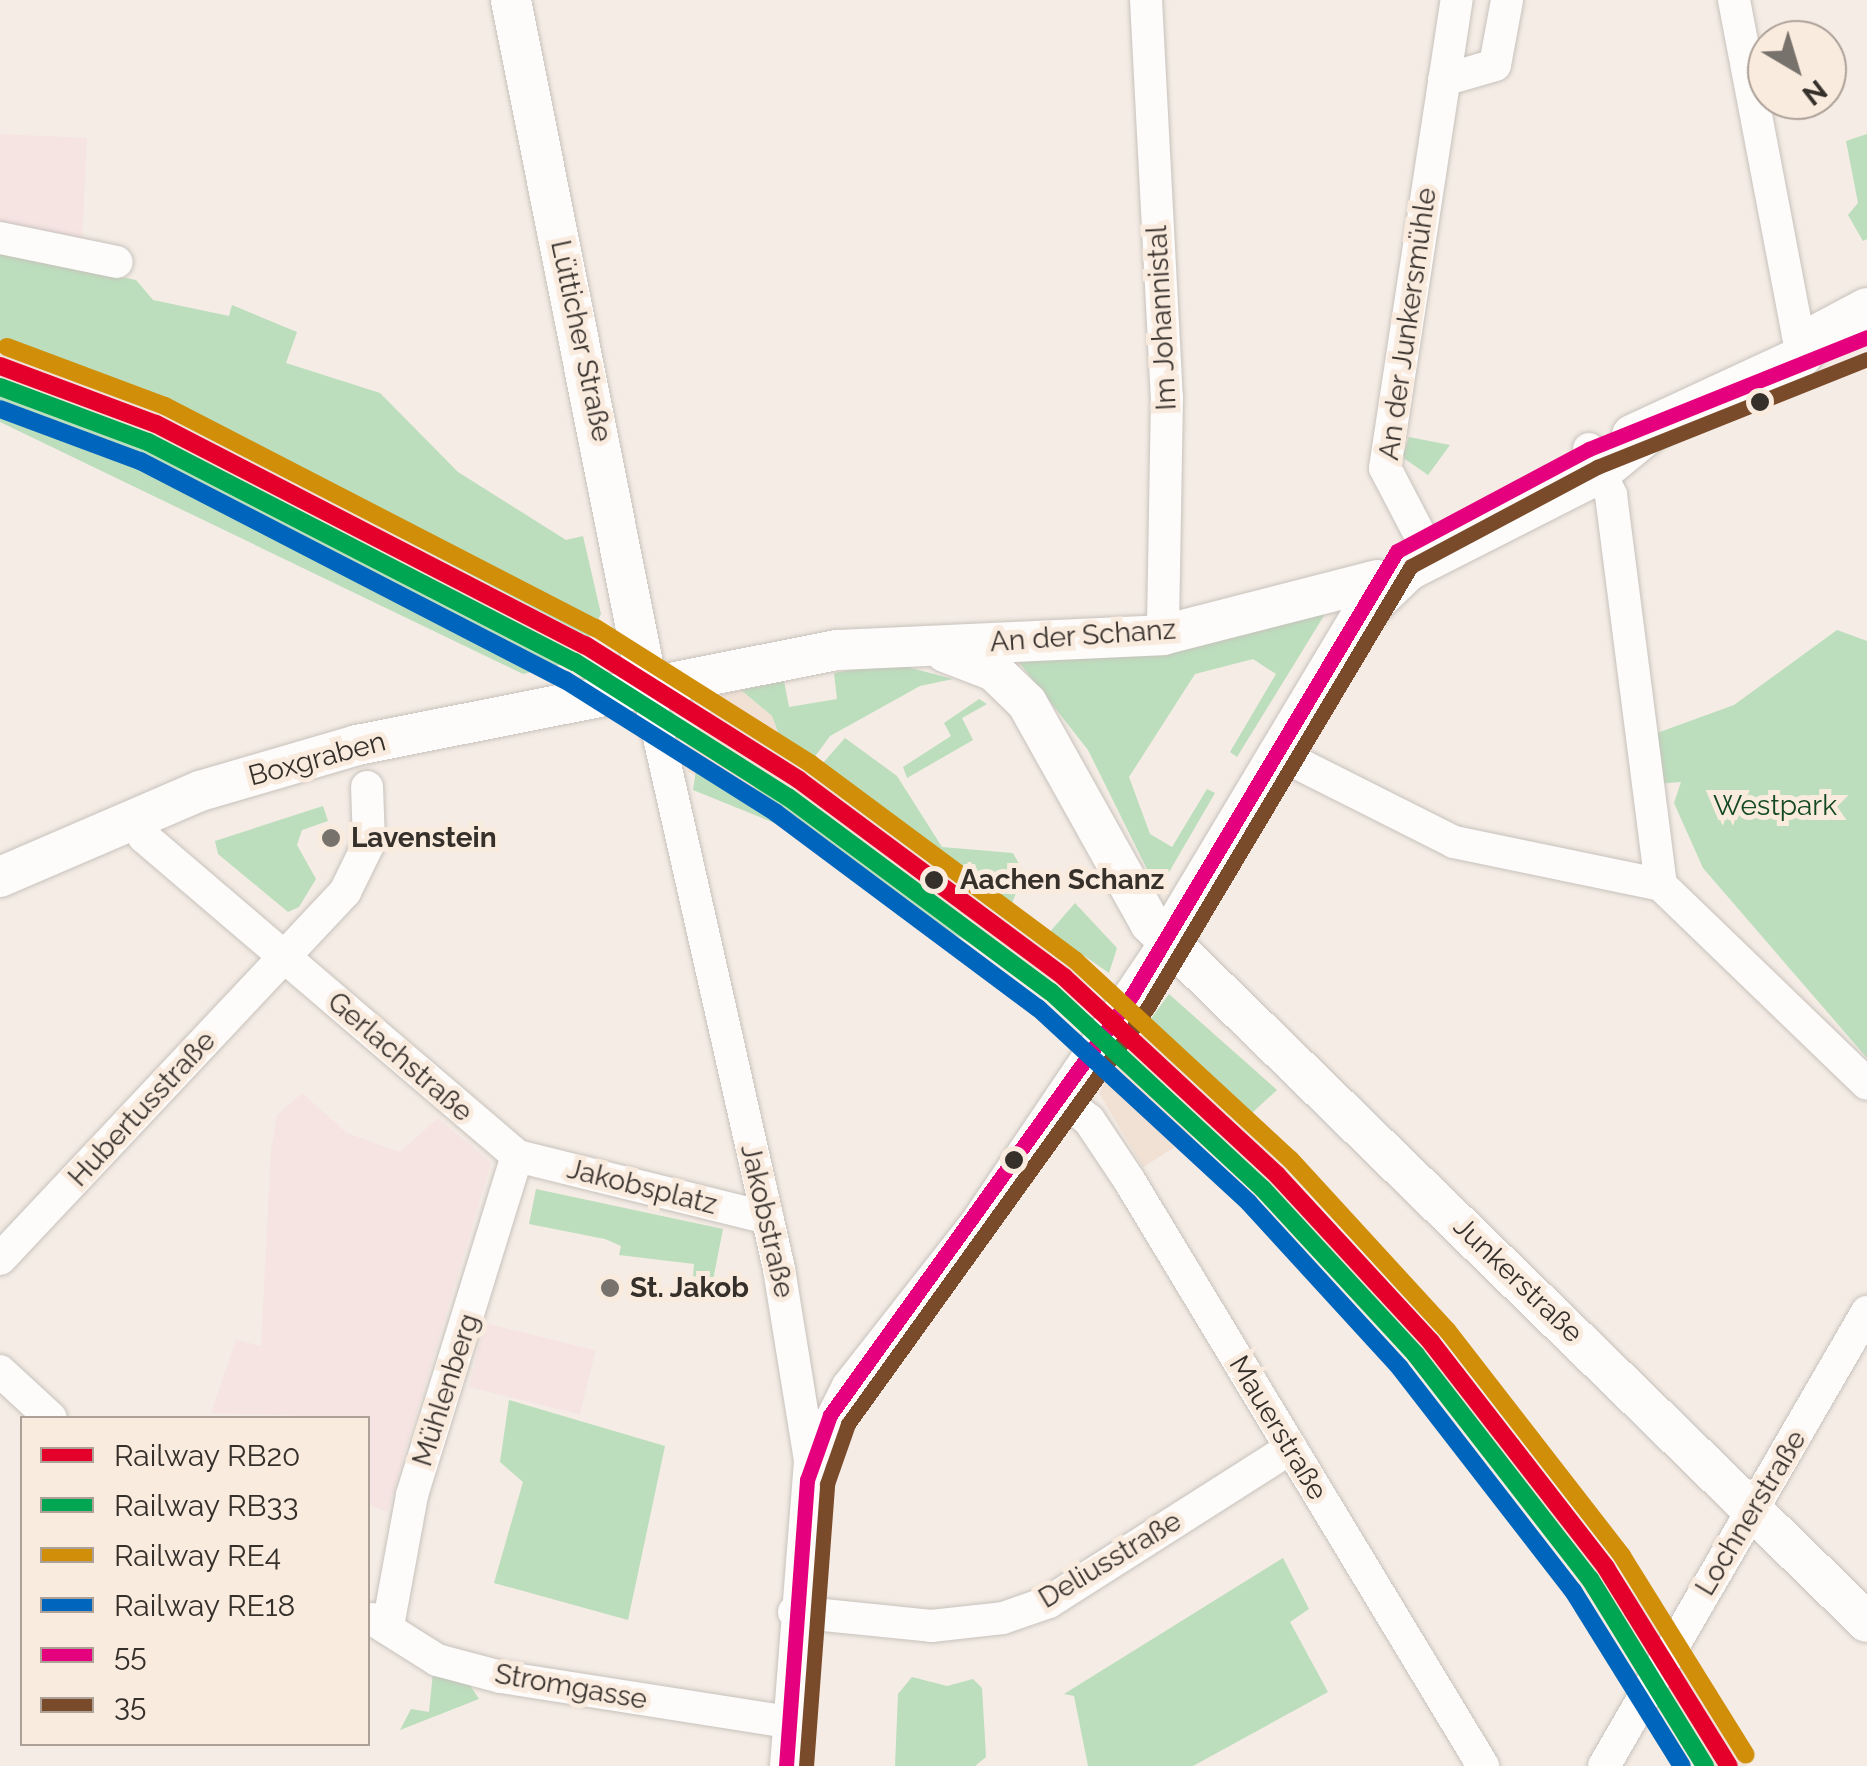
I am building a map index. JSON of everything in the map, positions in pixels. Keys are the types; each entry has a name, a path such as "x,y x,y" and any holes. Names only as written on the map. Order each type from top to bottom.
{"main road":[{"name":"Lütticher Straße","path":"511,0 647,684"},
{"path":"1802,356 1818,334 1867,308"},
{"path":"1802,356 1831,356 1867,338"},
{"name":"An der Schanz","path":"647,684 820,652 1164,636 1389,573 1655,428 1802,356"},
{"path":"1167,940 1276,752 1389,573"},
{"name":"An der Schanz","path":"926,648 994,671 1027,703 1134,905 1167,940"},
{"name":"Boxgraben","path":"0,877 134,816 357,745 647,684"},
{"name":"Junkerstraße","path":"1167,940 1867,1622"}],"street":[{"name":"Im Johannistal","path":"1146,0 1167,397 1164,636"},
{"name":"An der Junkersmühle","path":"1389,573 1385,468 1457,0"},
{"path":"1444,80 1495,66 1507,0"},
{"path":"1734,0 1802,356"},
{"path":"0,238 117,262"},
{"path":"1594,461 1611,495 1661,885"},
{"name":"Jakobstraße","path":"647,684 767,1218 810,1461 794,1612 786,1766"},
{"path":"1276,752 1454,842 1661,885 1867,1084"},
{"name":"Hubertusstraße","path":"3,1250 284,958 361,864 367,788"},
{"name":"Gerlachstraße","path":"134,816 144,836 517,1156"},
{"path":"810,1461 848,1386 1062,1099 1167,940"},
{"name":"Mauerstraße","path":"1062,1099 1101,1137 1483,1766"},
{"name":"Jakobsplatz","path":"517,1156 767,1218"},
{"name":"Mühlenberg","path":"378,1622 412,1496 517,1156"},
{"name":"Lochnerstraße","path":"1604,1766 1867,1312"},
{"path":"0,1371 49,1416"},
{"name":"Deliusstraße","path":"794,1612 930,1626 1003,1618 1049,1602 1291,1448"},
{"name":"Stromgasse","path":"378,1622 436,1660 501,1676 787,1722"}],"shaded area":[{"path":"0,134 87,138 82,242 0,228"},
{"path":"0,353 162,412 589,637 576,661 174,461 0,393"},
{"path":"741,690 772,716 785,751 1077,970 1093,986 1070,1015 762,786 729,791 688,772 682,751 722,694"},
{"path":"1148,1028 1241,1116 1532,1457 1665,1635 1747,1766 1701,1766 1532,1510 1410,1357 1310,1243 1120,1059"},
{"path":"1115,1061 1193,1136 1143,1167 1099,1093"},
{"path":"302,1093 347,1133 400,1152 438,1118 491,1163 387,1512 370,1505 370,1416 211,1413 236,1340 261,1346 271,1150 277,1115"},
{"path":"485,1323 596,1351 580,1415 469,1387"}],"green space":[{"path":"1867,134 1867,239 1863,241 1848,215 1858,203 1846,141"},
{"path":"0,251 136,280 153,300 229,316 232,305 297,332 286,363 380,393 458,472 566,540 583,536 601,614 589,637 162,412 0,353"},
{"path":"0,393 174,461 576,661 523,674 0,422"},
{"path":"1409,437 1450,445 1428,475 1402,457"},
{"path":"1325,614 1237,757 1230,752 1276,674 1253,659 1195,674 1129,777 1150,834 1172,847 1207,789 1215,793 1165,879 1148,871 1088,750 1018,661"},
{"name":"Westpark","path":"1837,630 1867,641 1867,1058 1703,868 1674,803 1681,782 1655,784 1646,737 1734,705"},
{"path":"892,663 953,679 920,686 830,736 808,766 785,751 772,716 741,690 784,681 789,707 837,699 834,673"},
{"path":"979,699 987,704 962,718 973,740 907,778 903,767 951,736 944,723"},
{"path":"845,738 897,776 942,847 1013,853 1024,873 1008,913 815,772"},
{"path":"696,770 729,791 762,786 993,955 923,918 918,924 794,831 693,790"},
{"path":"323,806 328,821 302,830 297,845 316,879 299,907 288,912 218,854 215,841"},
{"path":"1075,903 1117,948 1109,973 1057,937 1042,941"},
{"path":"1169,994 1277,1090 1241,1123 1145,1027"},
{"path":"536,1189 723,1229 713,1280 693,1276 694,1264 619,1255 621,1246 605,1239 529,1224"},
{"path":"509,1400 665,1446 628,1620 494,1583 523,1482 500,1462"},
{"path":"1283,1558 1309,1609 1290,1622 1328,1692 1193,1766 1088,1766 1074,1696 1064,1694"},
{"path":"433,1672 468,1682 479,1699 400,1730 411,1709 429,1712"},
{"path":"912,1677 947,1686 973,1679 982,1688 986,1757 975,1766 895,1766 898,1694"}],"rail line":[{"name":"RE4","path":"7,347 165,406 596,628 811,764 1076,961 1291,1160 1447,1330 1622,1556 1746,1755"},
{"name":"RB20","path":"0,366 156,424 585,645 799,780 1064,977 1277,1175 1431,1342 1606,1568 1729,1766"},
{"name":"RB33","path":"0,387 148,442 575,662 788,797 1051,992 1263,1189 1416,1355 1590,1579 1705,1766"},
{"name":"RE18","path":"0,409 140,461 565,680 776,813 1038,1008 1249,1203 1400,1368 1573,1591 1682,1766"}],"transit line":[{"name":"55","path":"786,1766 807,1480 830,1415 1132,995 1397,551 1589,449 1867,337"},
{"name":"35","path":"806,1766 827,1484 848,1424 1148,1007 1411,566 1597,467 1867,359"}],"place":[{"name":"Lavenstein","path":"331,838"},
{"name":"Aachen Schanz","path":"934,880"},
{"name":"St. Jakob","path":"610,1288"}]}
